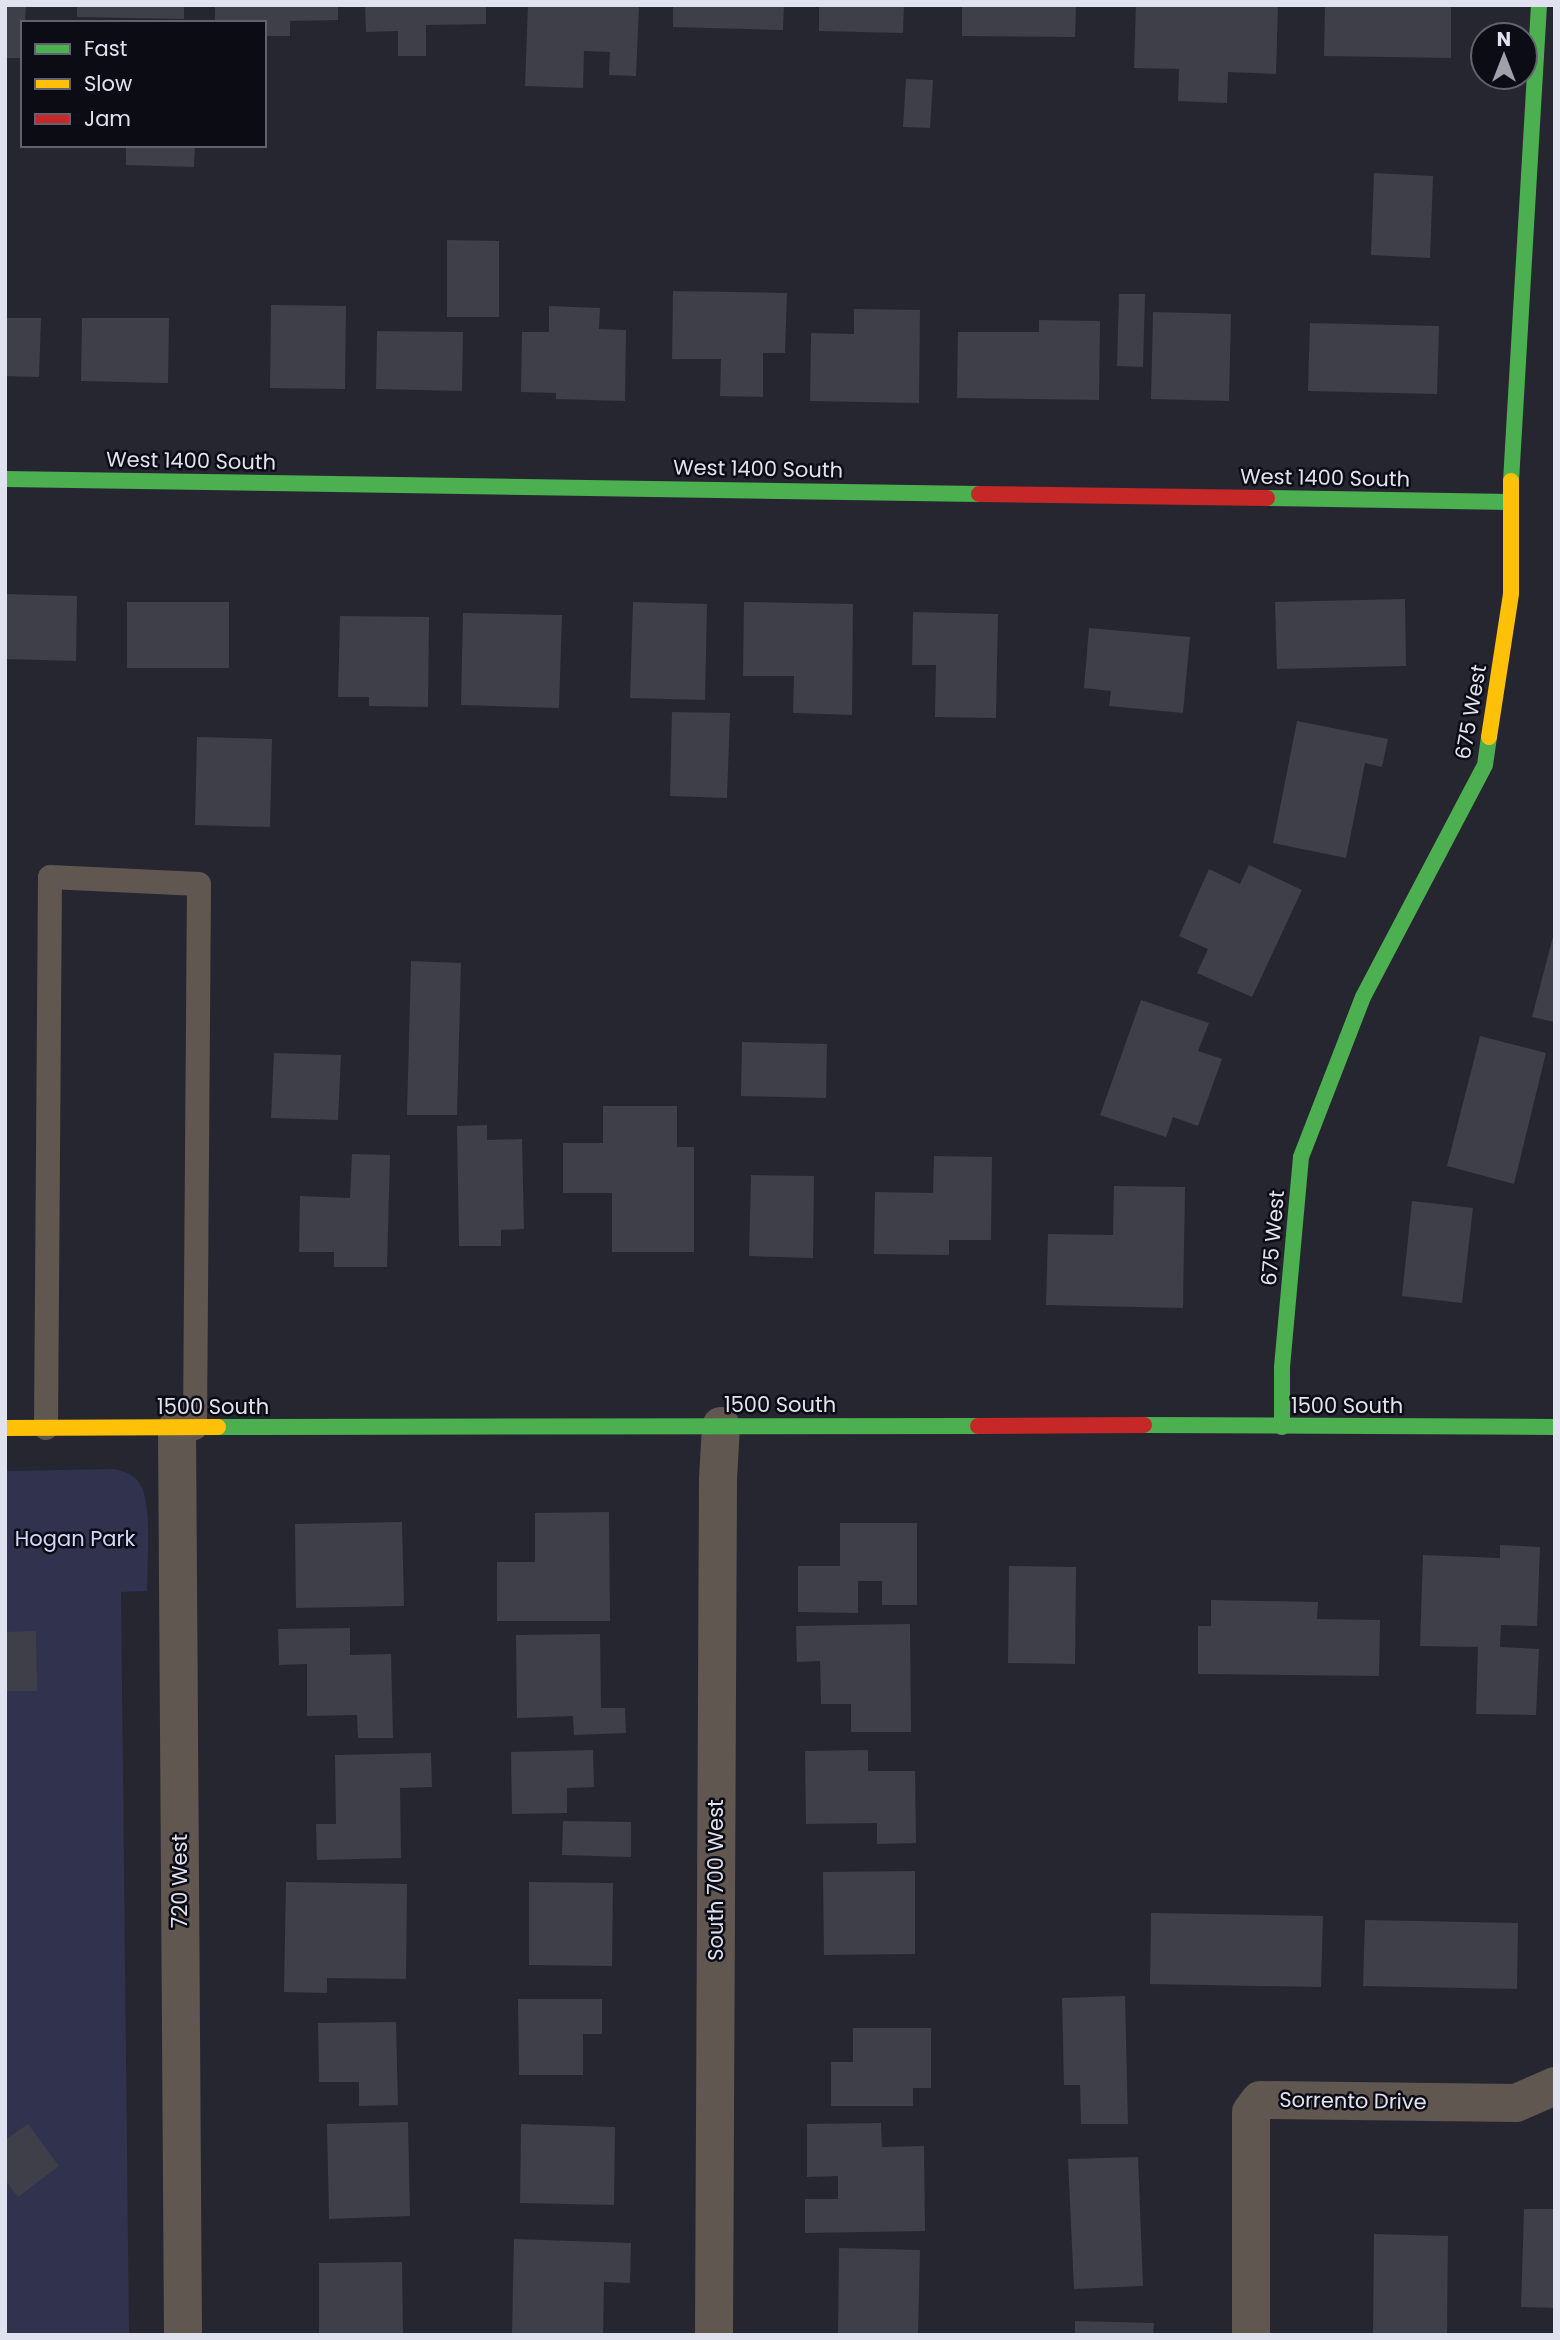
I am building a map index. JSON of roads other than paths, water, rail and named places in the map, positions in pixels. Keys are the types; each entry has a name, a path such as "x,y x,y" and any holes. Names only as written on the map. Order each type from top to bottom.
{"street":[{"name":"675 West","path":"1282,1427 1282,1367 1301,1157 1363,997 1485,765 1511,594 1510,502 1539,5"},
{"name":"West 1400 South","path":"5,479 1510,502"},
{"name":"1500 South","path":"5,1428 1222,1425 1555,1427"},
{"name":"South 700 West","path":"715,2335 720,1426"},
{"name":"720 West","path":"183,2335 186,1428"},
{"name":"Sorrento Drive","path":"1251,2335 1251,2112 1260,2100 1516,2103 1555,2086"}],"lane":[{"path":"46,1428 50,877 199,884 186,1428"}],"park label":[{"name":"Hogan Park","path":"75,1539"}]}
